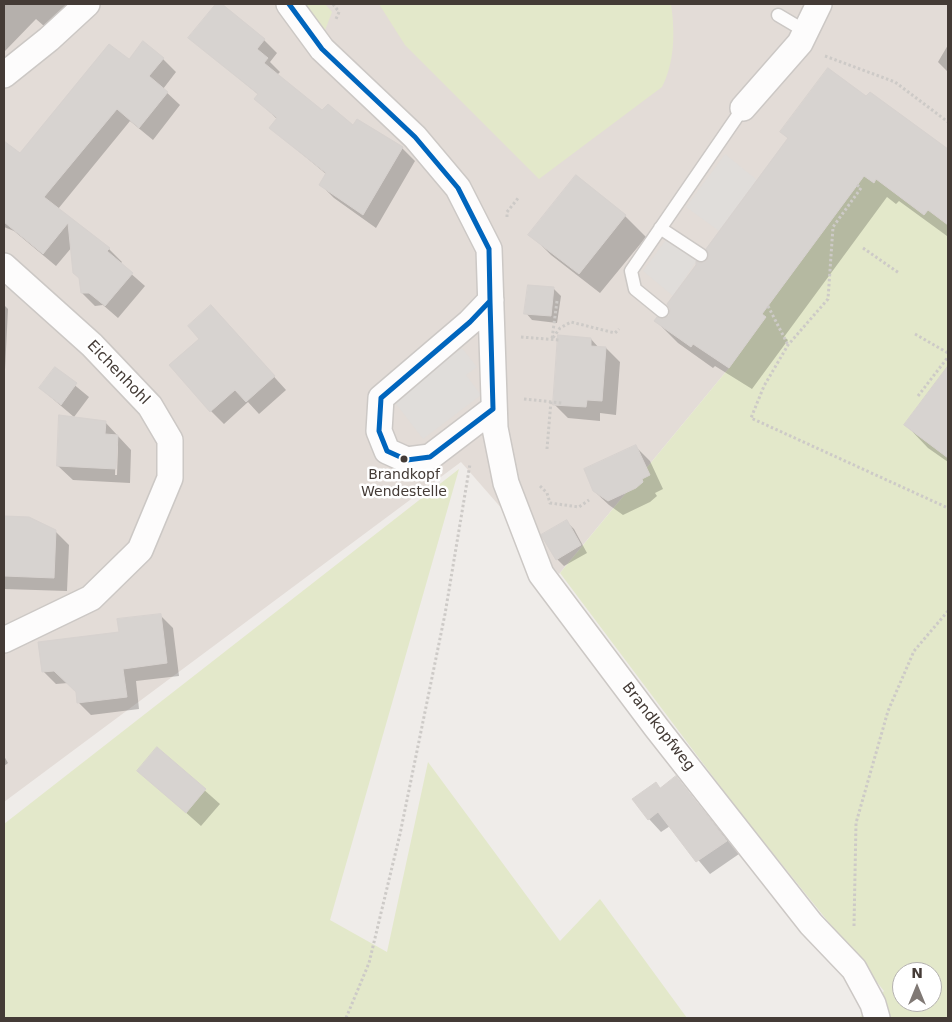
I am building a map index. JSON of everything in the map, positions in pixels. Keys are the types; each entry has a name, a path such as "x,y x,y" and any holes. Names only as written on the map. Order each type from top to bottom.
{"street":[{"path":"4,75 87,4"},
{"name":"Brandkopfweg","path":"289,4 322,49 415,137 458,188 489,249 494,411 506,483 541,574 656,727 811,924 854,969 877,1018"},
{"path":"743,108 803,37 819,4"},
{"name":"Eichenhohl","path":"4,266 92,345 150,406 170,440 170,478 140,550 133,557 90,598 4,640"},
{"path":"492,300 470,322 382,398 379,432 387,450 394,454 407,460 430,457 494,411"}],"lane":[{"path":"778,15 803,37"},
{"path":"662,311 634,289 631,271 743,108"},
{"path":"660,228 701,255"}],"path":[{"path":"333,4 339,12"},
{"path":"803,37 825,56 895,82 948,122"},
{"path":"857,185 861,188 833,227 828,299 788,345 764,386 751,418 948,508"},
{"path":"863,248 898,273"},
{"path":"552,339 557,301"},
{"path":"768,306 788,345"},
{"path":"552,339 560,328 571,322 615,333 619,330"},
{"path":"521,328 521,337 559,340"},
{"path":"915,334 948,355 918,396"},
{"path":"548,449 550,402"},
{"path":"346,1018 369,963 400,834 445,614 470,462 494,411 550,402 562,402"},
{"path":"506,483 530,480 547,492 550,503 579,507 589,500"},
{"path":"854,969 853,885 856,823 888,711 914,651 948,611"}],"shaded area":[{"path":"4,4 948,4 948,484 729,368 559,574 461,462 4,802"},
{"path":"725,154 757,180 719,231 686,207"},
{"path":"668,237 698,259 673,296 643,271"},
{"path":"462,348 477,367 466,375 481,395 423,439 393,400"}],"green space":[{"path":"299,4 325,4 332,12 324,33"},
{"path":"379,4 671,4 673,25 672,57 662,87 539,179 405,45"},
{"path":"864,176 873,183 876,179 924,215 928,210 948,225 948,366 904,425 948,458 948,1018 859,1018 884,991 738,810 560,573 729,368 766,317 762,314"},
{"path":"459,469 330,920 387,952 428,762 560,941 600,899 687,1018 4,1018 4,824"}],"building":[{"path":"216,4 222,4 265,39 257,49 268,58 264,63 322,110 328,104 353,125 357,119 403,147 363,215 319,185 326,173 269,128 277,118 254,99 258,94 188,38"},
{"path":"143,41 164,58 149,76 168,92 139,128 117,109 44,197 110,248 107,251 133,273 105,306 89,293 81,293 79,278 73,273 68,223 43,254 4,222 4,141 20,153 109,44 129,59"},
{"path":"828,68 866,96 870,92 948,149 948,225 928,210 924,215 876,179 874,183 864,176 762,314 766,317 729,368 693,344 691,347 654,321 657,317 664,319 669,316 670,309 667,304 696,265 696,261 701,263 707,260 709,255 706,249 788,138 780,132"},
{"path":"576,175 626,215 579,274 528,235"},
{"path":"528,285 554,287 551,316 524,314"},
{"path":"211,305 275,376 246,402 235,390 210,412 169,365 199,339 188,326"},
{"path":"558,335 591,338 591,346 606,347 602,401 587,400 586,407 553,405"},
{"path":"948,366 948,458 904,425"},
{"path":"55,367 77,383 61,405 39,388"},
{"path":"59,415 106,421 105,434 118,435 116,469 57,466"},
{"path":"636,445 650,475 642,479 643,482 636,488 608,501 593,491 584,469"},
{"path":"4,516 29,517 56,530 54,578 4,576"},
{"path":"567,520 581,545 556,560 541,535"},
{"path":"161,614 167,663 123,669 127,697 77,703 76,692 54,671 42,672 38,642 119,632 117,619"},
{"path":"157,747 206,789 186,813 137,771"},
{"path":"676,776 727,841 696,862 658,812 648,820 632,799 656,782 660,788"}],"transit line":[{"path":"289,4 322,49 415,137 458,188 489,249"},
{"path":"489,249 490,301"},
{"path":"489,249 490,301"},
{"path":"490,301 493,409 430,457 407,460 387,451 379,431 381,398 470,322 490,301"}],"place":[{"name":"Brandkopf Wendestelle","path":"404,459"}]}
